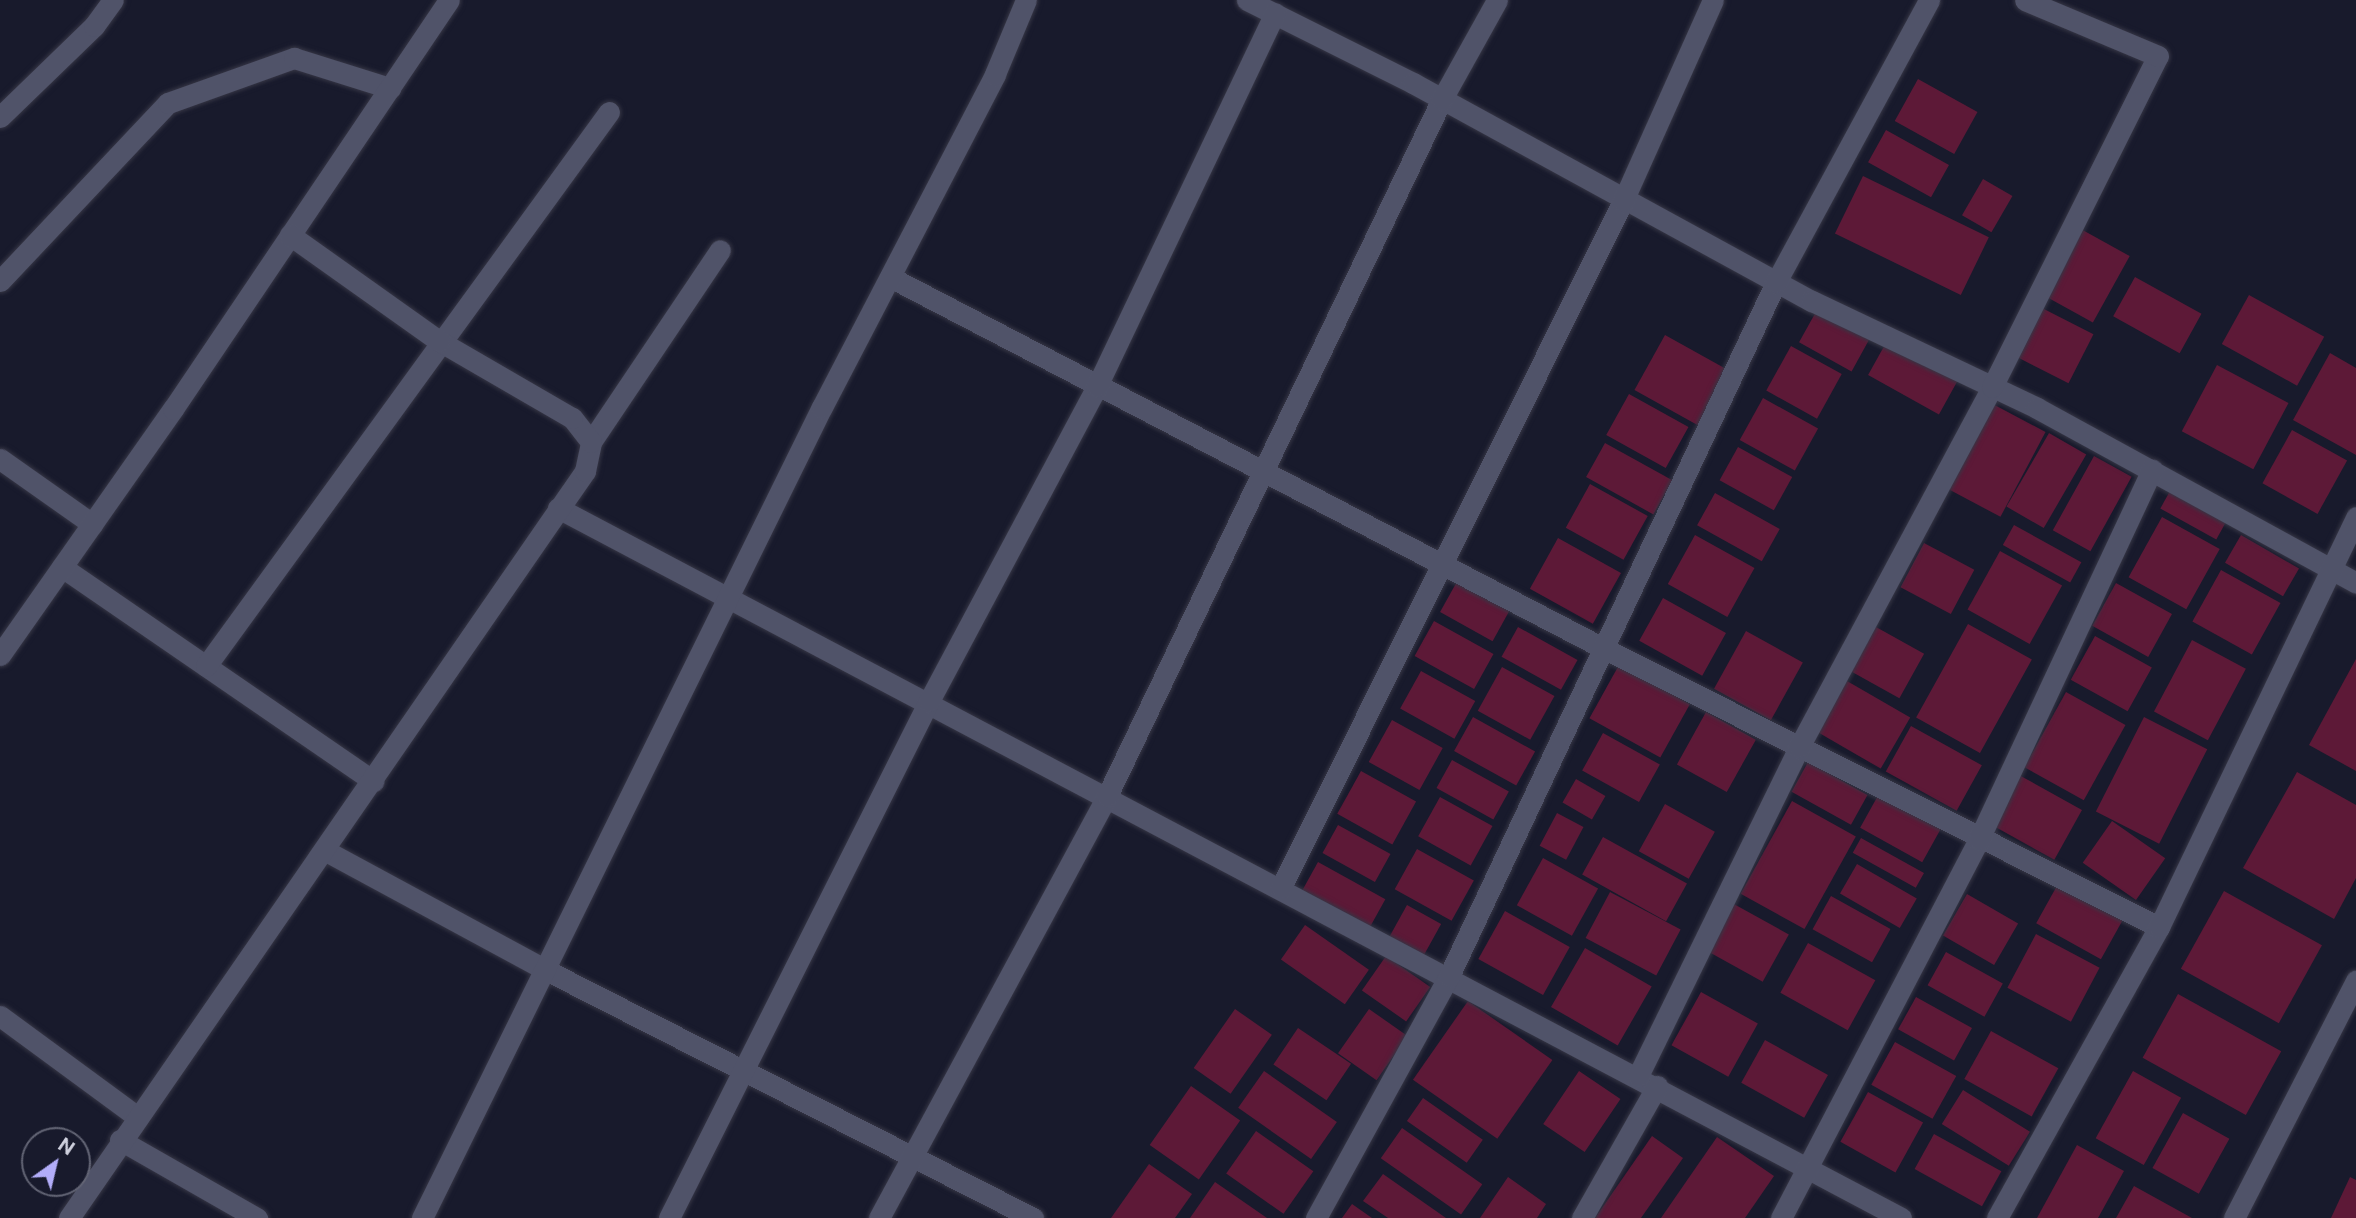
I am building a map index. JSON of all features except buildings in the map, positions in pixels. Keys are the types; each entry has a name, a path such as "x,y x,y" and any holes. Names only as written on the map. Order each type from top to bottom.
{"street":[{"path":"0,117 94,26 113,0"},
{"path":"0,655 449,0"},
{"path":"422,1218 728,596 995,74 1026,0"},
{"path":"1247,0 1442,100 1776,282 1992,387 2152,470 2356,583"},
{"path":"879,1218 911,1154 1107,796 1442,100 1497,0"},
{"path":"1281,887 1623,201 1713,0"},
{"path":"1316,1218 1450,976 1776,282 1929,0"},
{"path":"1638,1076 1799,747 1992,387 2158,56 2025,0"},
{"path":"669,1218 747,1071 929,701 1097,386 1275,13"},
{"path":"0,281 167,103 294,58 390,88"},
{"path":"206,666 439,341 609,112"},
{"path":"290,235 439,341 572,418 591,442"},
{"path":"69,1218 136,1116 326,851 558,508 586,471 591,442 720,250"},
{"path":"890,277 1603,648 2159,927"},
{"path":"0,459 92,524"},
{"path":"1781,1218 1979,839 2152,470"},
{"path":"558,508 1450,976 1901,1218"},
{"path":"1997,1218 2159,927 2356,517"},
{"path":"62,567 373,781"},
{"path":"326,851 544,969 1033,1218"},
{"path":"2234,1218 2356,981"},
{"path":"0,1016 136,1116"},
{"path":"1582,1218 1657,1086"},
{"path":"120,1140 257,1218"}]}
